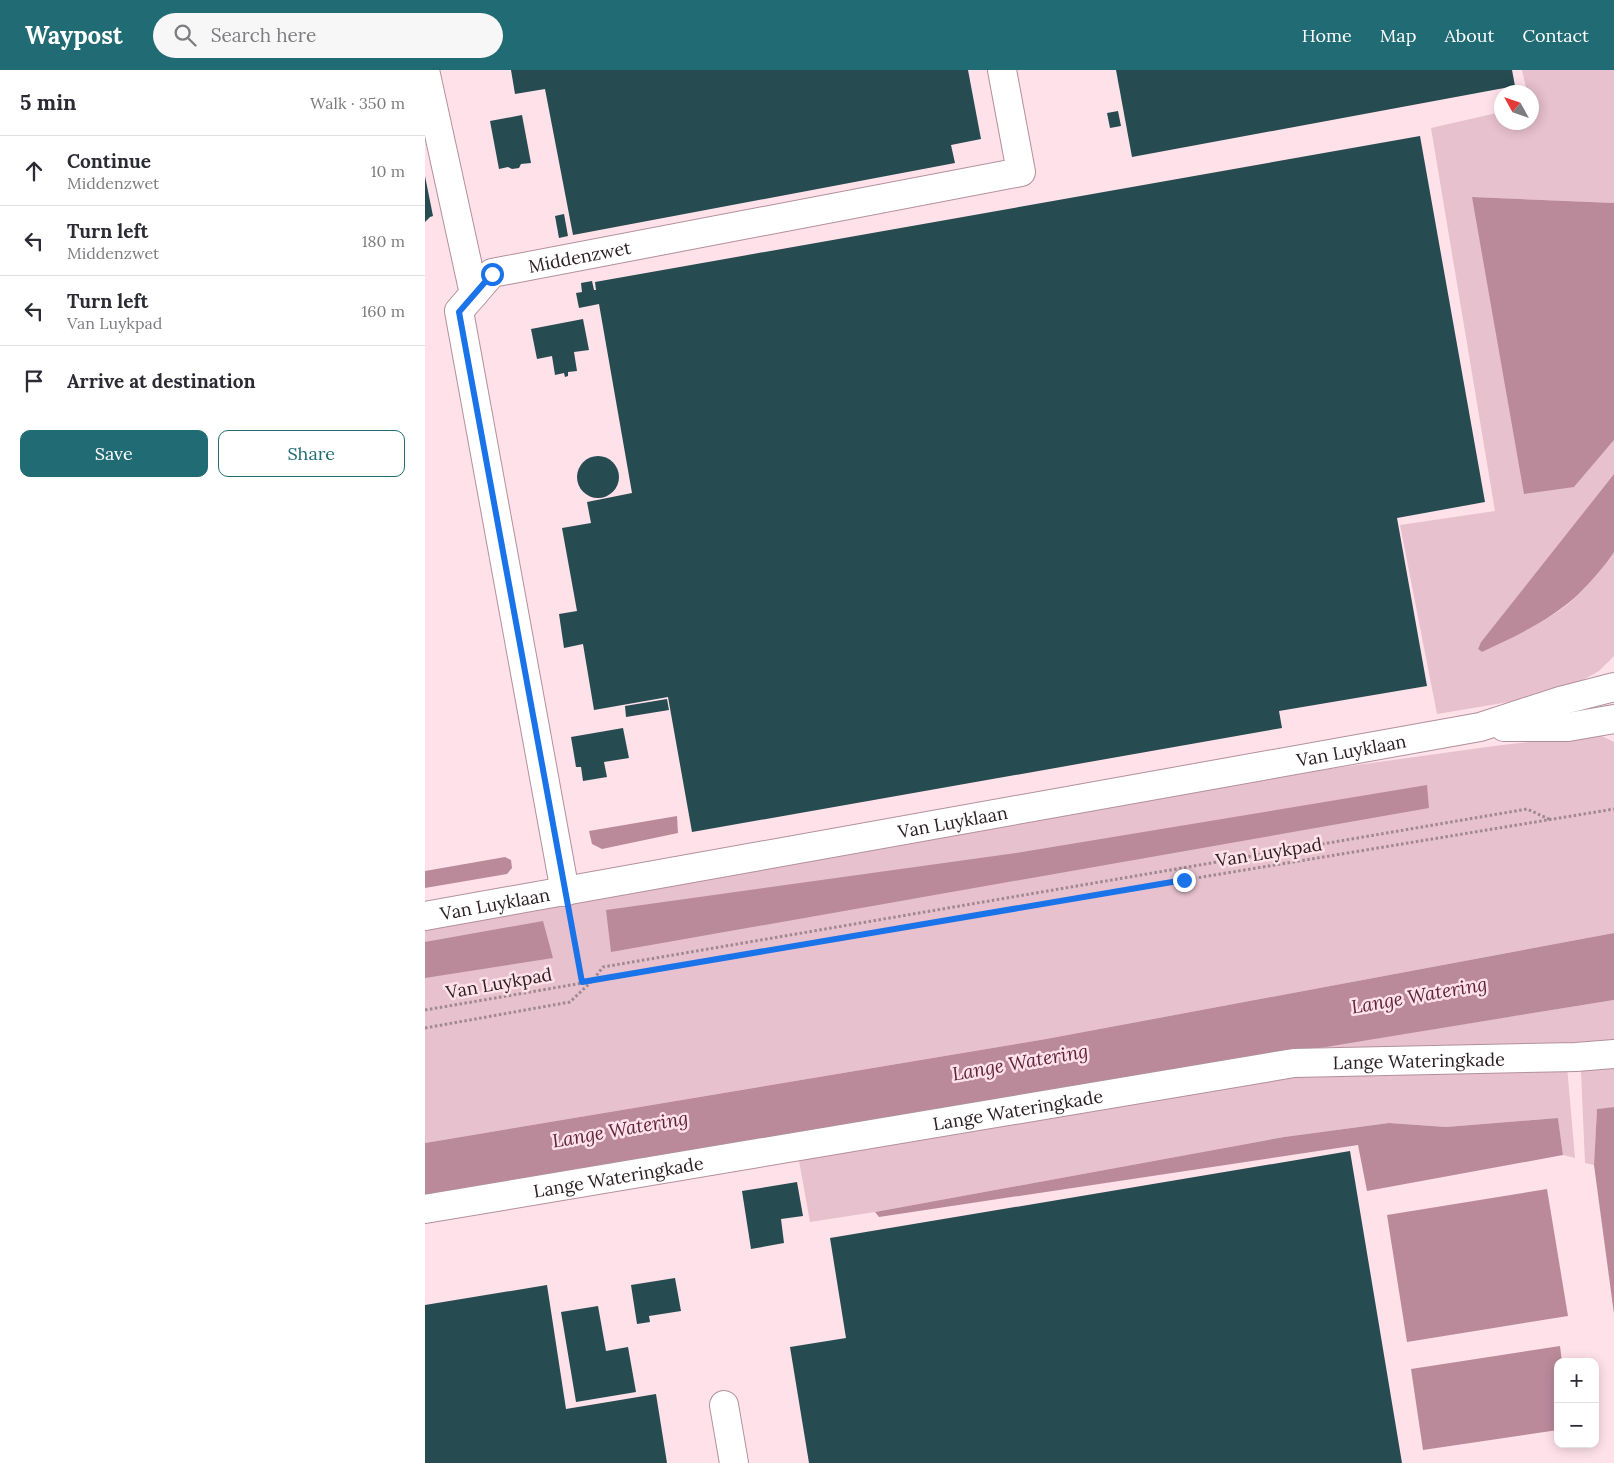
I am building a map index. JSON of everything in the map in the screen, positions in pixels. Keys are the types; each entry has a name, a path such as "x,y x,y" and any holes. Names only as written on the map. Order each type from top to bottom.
{"street":[{"path":"425,70 474,294"},
{"name":"Middenzwet","path":"565,892 459,312 492,274 1021,172 1002,70"},
{"name":"Van Luyklaan","path":"425,916 1480,727 1560,701 1614,687"},
{"name":"Van Luyklaan","path":"1480,727 1567,727 1614,719"},
{"name":"Lange Wateringkade","path":"425,1209 1294,1063 1576,1057 1614,1054"},
{"path":"724,1405 734,1463"}],"path":[{"path":"425,1028 570,1002 593,980 603,967 1527,809 1551,820"},
{"name":"Van Luykpad","path":"425,1010 593,980 1614,809"},
{"path":"565,892 582,982"}],"shaded area":[{"path":"1522,70 1614,70 1614,203 1472,197 1574,487 1614,440 1614,474 1481,642 1478,649 1482,652 1527,630 1568,604 1579,594 1614,552 1614,656 1599,671 1579,682 1515,701 1437,714 1400,525 1495,511 1431,128 1494,114 1494,130 1539,130 1539,85 1525,85"},
{"path":"1586,735 1600,735 1614,742 1614,933 1046,1039 425,1143 425,924 1321,770"},
{"path":"1614,1000 1614,1046 1477,1048 1320,1047"},
{"path":"1587,1064 1614,1064 1614,1107 1597,1109 1594,1165 1585,1163 1581,1072"},
{"path":"1567,1066 1575,1158 1563,1155 1558,1118 1446,1127 1389,1123 1284,1137 875,1212 810,1222 798,1155 1300,1070"}],"water":[{"path":"1472,197 1614,203 1614,440 1574,487 1524,494"},
{"path":"1614,474 1614,552 1605,565 1579,594 1547,618 1482,652 1478,649 1481,642"},
{"path":"1427,785 1429,808 611,952 606,910 1016,853"},
{"path":"677,816 678,833 602,849 592,844 589,831"},
{"path":"505,857 511,860 512,868 507,874 425,888 425,871"},
{"path":"543,921 553,958 425,978 425,942"},
{"name":"Lange Watering","path":"1614,933 1614,1000 425,1198 425,1143 1046,1039"},
{"path":"1614,1107 1614,1314 1594,1165 1597,1109"},
{"path":"1558,1118 1563,1155 1367,1191 1358,1145 879,1217 875,1212 1284,1137 1389,1123 1446,1127"},
{"path":"1547,1189 1568,1316 1407,1342 1387,1215"},
{"path":"1560,1346 1562,1358 1554,1358 1554,1431 1423,1450 1411,1369"}],"building":[{"path":"511,70 968,70 981,139 951,145 955,163 573,235 545,89 515,94"},
{"path":"1116,70 1512,70 1515,85 1494,85 1494,90 1132,157"},
{"path":"1118,111 1121,126 1110,128 1107,113"},
{"path":"522,115 531,163 521,164 519,168 512,169 508,167 499,169 490,121"},
{"path":"1420,136 1485,502 1397,518 1427,686 1279,711 1282,728 692,832 668,697 594,710 583,644 564,648 559,614 577,611 562,528 591,523 587,502 632,493 599,304 579,308 576,293 582,292 581,283 592,281 594,290 596,290 595,282"},
{"path":"425,176 433,216 425,222"},
{"path":"564,214 568,236 559,238 555,216"},
{"path":"583,319 589,350 574,352 577,371 568,372 568,376 565,377 564,373 555,375 552,356 537,359 531,329"},
{"path":"598,456 613,462 619,477 613,492 598,498 583,492 577,477 583,462"},
{"path":"667,699 669,710 626,717 625,706"},
{"path":"623,728 629,758 604,762 607,777 583,781 581,767 576,767 571,737"},
{"path":"1350,1151 1402,1463 809,1463 790,1347 846,1338 830,1238"},
{"path":"797,1182 803,1216 781,1219 784,1243 751,1249 742,1191"},
{"path":"675,1278 681,1311 649,1316 650,1322 637,1324 631,1285"},
{"path":"547,1285 566,1409 656,1394 667,1463 425,1463 425,1305"},
{"path":"598,1306 606,1351 628,1347 636,1392 576,1402 561,1312"}],"route":[{"path":"492,274 459,312 582,982 1184,880"}]}
